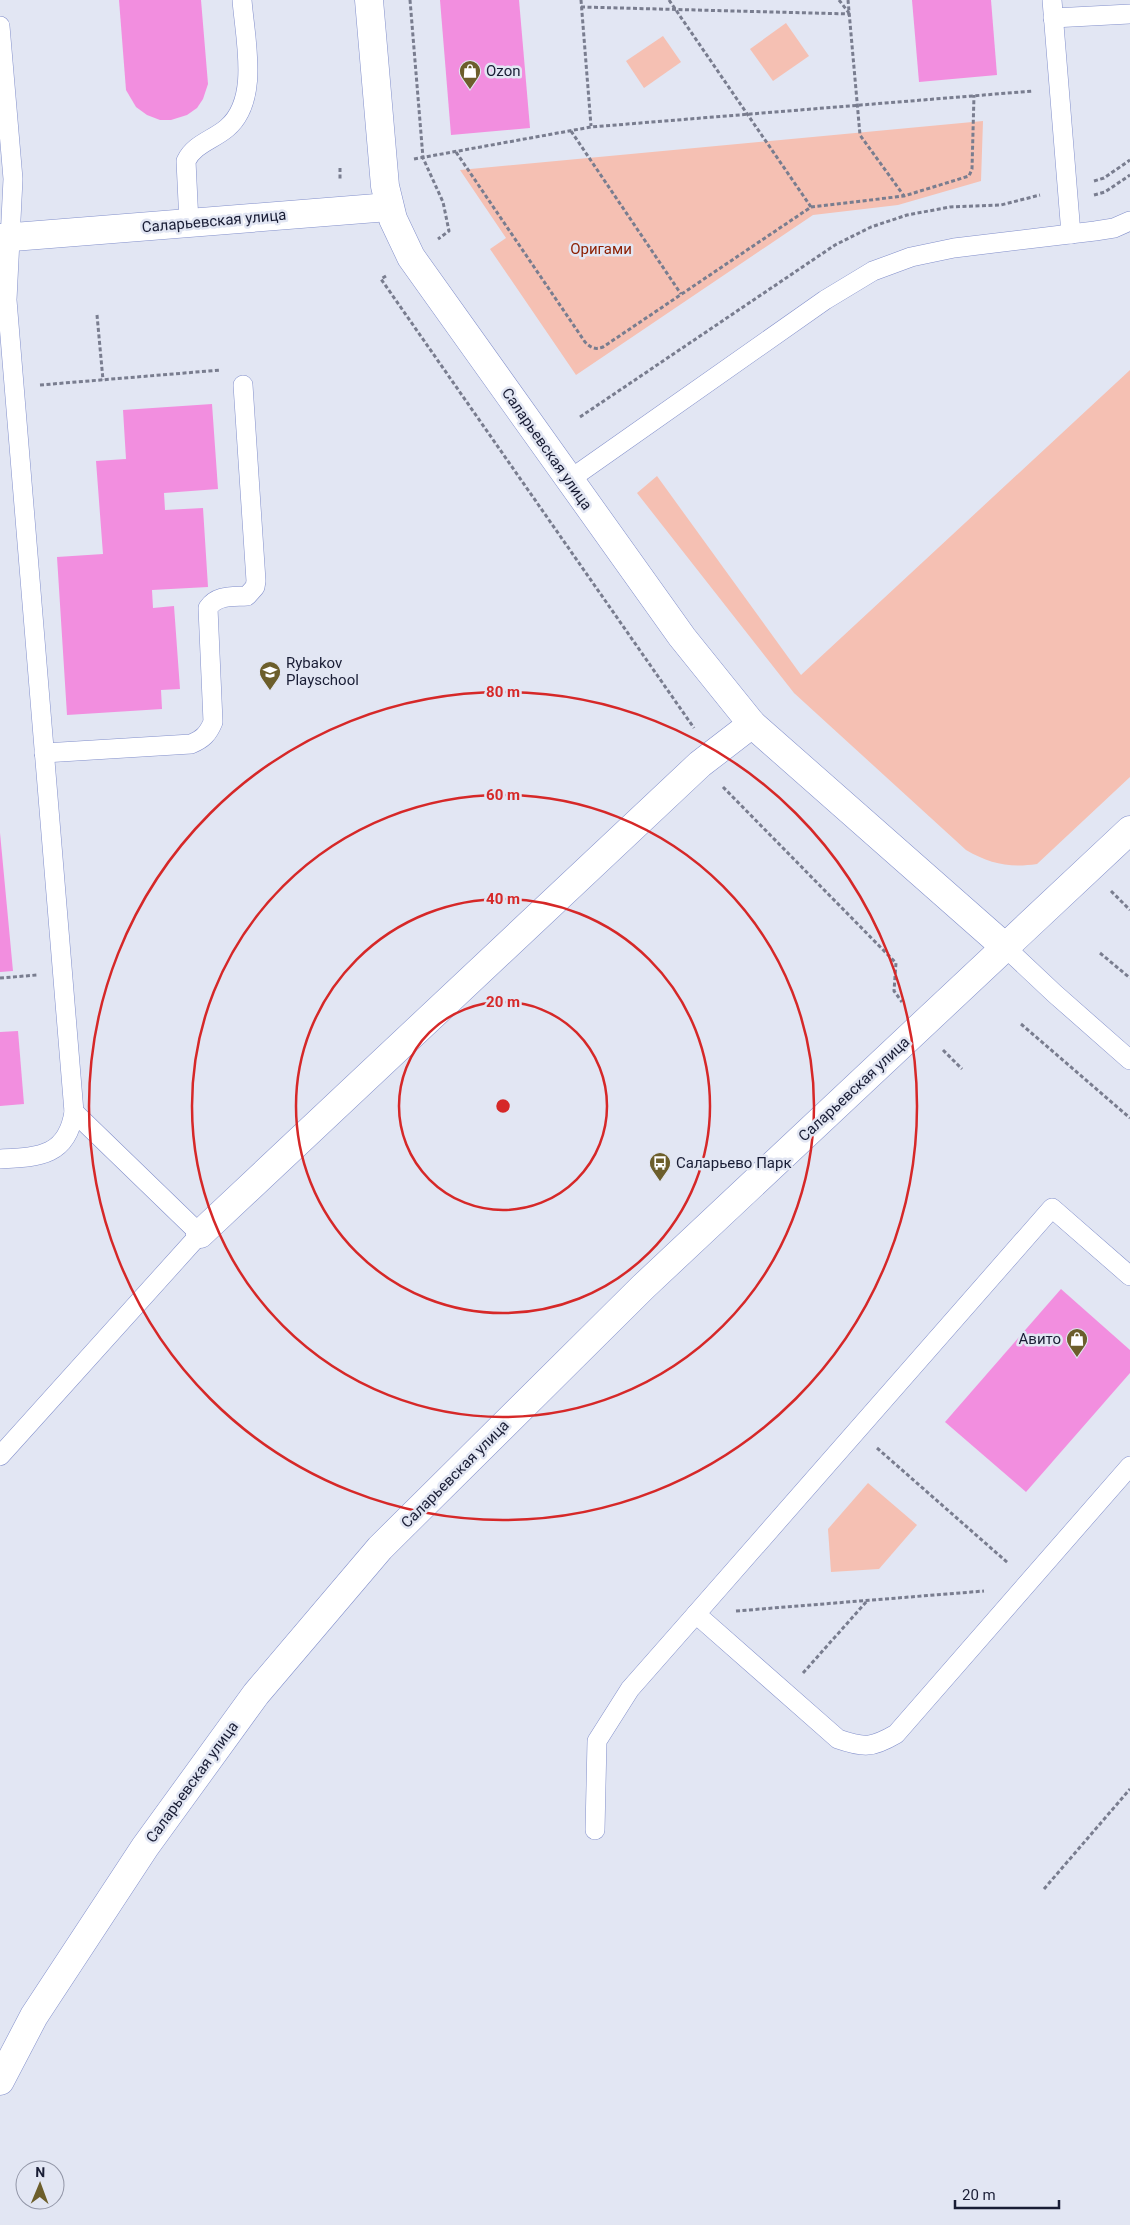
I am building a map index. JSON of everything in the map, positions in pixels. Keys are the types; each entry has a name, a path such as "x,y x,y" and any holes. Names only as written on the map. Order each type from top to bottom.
{"street":[{"path":"369,0 388,207"},
{"name":"Саларьевская улица","path":"5,238 388,207 412,257 568,480 682,637 752,724 1005,947"},
{"path":"200,1234 700,764 752,724"},
{"name":"Саларьевская улица","path":"0,2081 34,2016 151,1838 256,1694 380,1548 643,1287 1130,830"}],"lane":[{"path":"189,223 186,161 189,154 198,146 229,127 245,102 248,83 242,0"},
{"path":"1071,234 1052,9 1130,14"},
{"path":"0,26 13,179 5,238 7,300 14,387 9,423 44,753 74,1112 72,1125 66,1136 46,1154 29,1158 0,1159"},
{"path":"568,480 825,300 873,271 911,257 954,248 1114,228 1130,221"},
{"path":"44,753 191,744 202,739 209,731 213,722 208,608 212,602 221,597 247,596 255,587 256,580 243,385"},
{"path":"1005,947 1054,994 1130,1060"},
{"path":"0,1456 200,1234 74,1112"},
{"path":"595,1830 597,1741 630,1689 1052,1208 1130,1276"},
{"path":"696,1614 838,1739 858,1746 880,1744 896,1734 1130,1466"}],"path":[{"path":"410,0 423,158 445,209 450,231"},
{"path":"581,0 591,127"},
{"path":"669,0 811,207"},
{"path":"839,0 850,14"},
{"path":"848,0 860,135 904,196"},
{"path":"581,7 850,14"},
{"path":"423,158 591,127 1059,89"},
{"path":"456,152 590,348 596,349 602,347 811,207 904,196 969,176 972,169 974,95"},
{"path":"571,131 682,294"},
{"path":"1068,196 1104,178 1130,160"},
{"path":"580,417 835,245 871,227 907,215 950,207 1001,205 1105,192 1130,175"},
{"path":"389,291 694,728 696,732 694,738 683,747 896,963 894,992 921,1026 962,1069"},
{"path":"97,315 103,380"},
{"path":"14,387 222,370"},
{"path":"1100,953 1130,978"},
{"path":"0,978 13,977"},
{"path":"1021,1024 1130,1118"},
{"path":"857,1430 1027,1584"},
{"path":"696,1614 1027,1584"},
{"path":"786,1693 867,1600"},
{"path":"1044,1889 1130,1789"}],"green space":[{"path":"786,23 809,56 773,81 750,49"},
{"path":"663,36 681,62 644,88 626,61"},
{"name":"Оригами","path":"983,121 981,181 898,205 813,215 576,375 490,249 506,238 460,170"},
{"path":"1130,370 1130,777 1037,864 1009,865 992,862 966,850 794,693 637,493 657,476 801,675"},
{"path":"868,1483 917,1525 879,1569 831,1572 828,1529"}],"building":[{"path":"119,0 201,0 208,84 203,99 197,108 187,115 171,120 160,120 147,115 136,107 126,90"},
{"path":"440,0 519,0 530,128 451,135"},
{"path":"912,0 991,0 997,75 919,82"},
{"path":"212,404 218,489 164,493 165,510 203,508 208,587 152,590 153,608 174,606 180,689 161,690 162,709 67,715 57,557 103,554 96,461 126,459 123,410"},
{"path":"0,833 13,971 0,972"},
{"path":"18,1031 24,1104 0,1106 0,1032"},
{"path":"1061,1289 1130,1350 1130,1373 1026,1492 945,1422"}],"place":[{"name":"Ozon","path":"470,90"},
{"name":"Rybakov Playschool","path":"270,691"},
{"name":"Саларьево Парк","path":"660,1182"},
{"name":"Авито","path":"1077,1358"}]}
